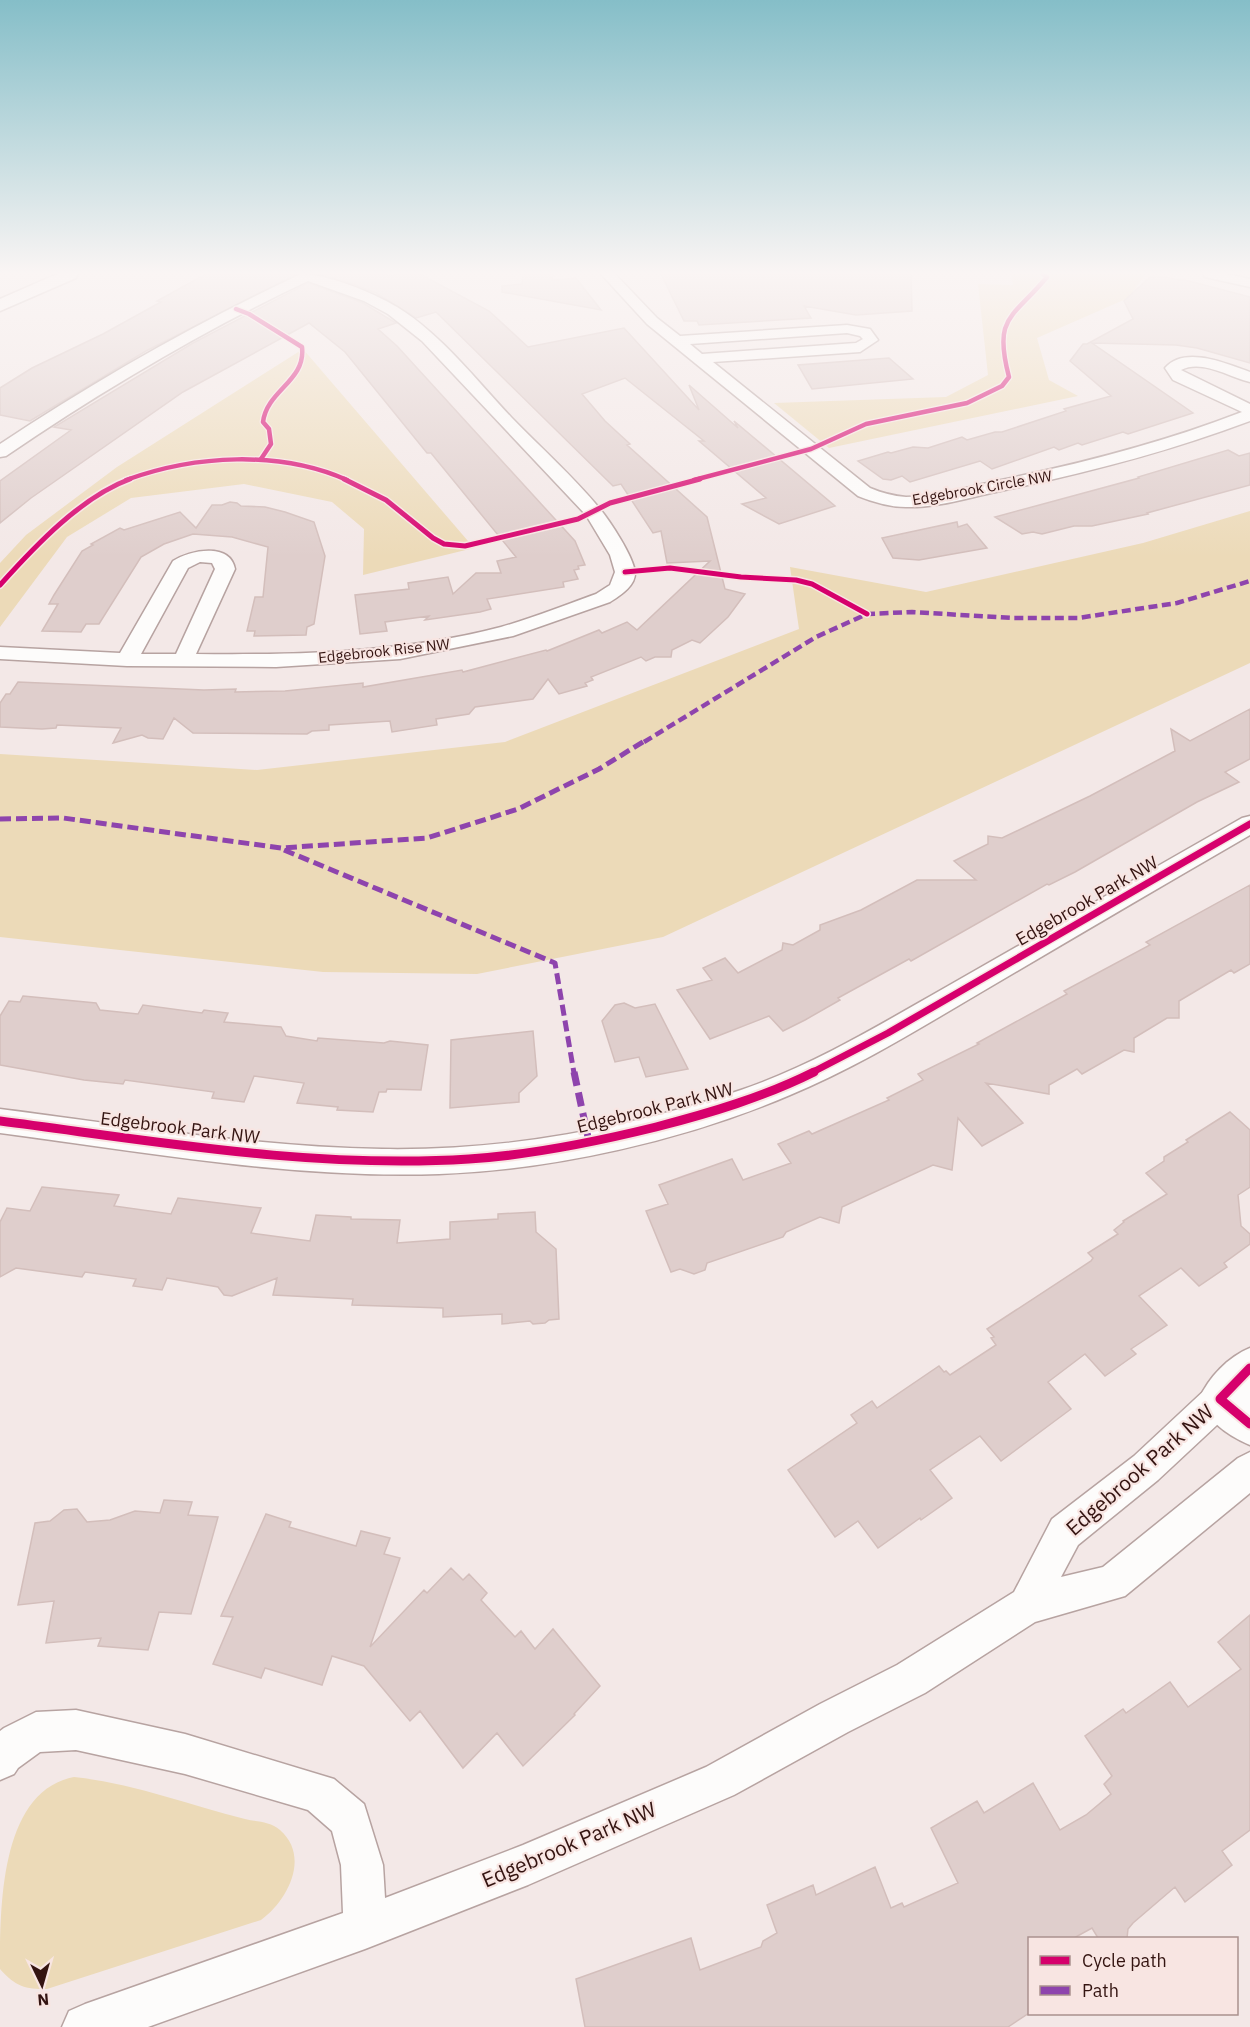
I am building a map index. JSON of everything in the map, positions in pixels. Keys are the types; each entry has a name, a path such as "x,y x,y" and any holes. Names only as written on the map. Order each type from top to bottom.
{"main road":[{"path":"1235,1411 1250,1368"}],"street":[{"name":"Edgebrook Rise NW","path":"0,452 130,369"},
{"name":"Edgebrook Rise NW","path":"0,653 183,661 332,659 400,653 456,644 506,632 603,598 617,589 624,579 625,572 619,555 592,512 456,369"},
{"name":"Edgebrook Circle NW","path":"709,369 864,492 893,501 909,502 974,491 1098,465 1206,433 1250,415"},
{"path":"1173,369 1179,377 1250,410"},
{"path":"1220,369 1250,377"},
{"path":"128,660 180,565 192,558 215,557 224,562 225,569 183,661"},
{"name":"Edgebrook Park NW","path":"0,1121 317,1160 370,1161 439,1161 519,1154 651,1128 753,1098 827,1065 1250,824"},
{"name":"Edgebrook Park NW","path":"1027,1605 1065,1532 1146,1468 1235,1411"},
{"name":"Edgebrook Park NW","path":"85,2027 365,1927 528,1864 720,1781 834,1718 911,1679 1027,1605 1113,1583 1250,1470"},
{"path":"0,1760 18,1742 36,1732 76,1730 185,1754 320,1793 349,1819 362,1865 365,1927"}],"shaded area":[{"path":"272,369 320,369 474,548 363,575 364,529 332,502 244,484 131,498 67,537 0,627 0,563 26,535 117,467"},
{"path":"987,369 1046,369 1049,380 1078,396 829,448 774,403 946,397 988,375"},
{"path":"1250,511 1250,663 663,937 477,974 323,972 0,937 0,754 257,770 505,742 799,629 790,567 926,592 1143,543"},
{"path":"74,1777 139,1789 276,1827 289,1841 294,1853 292,1878 287,1890 271,1912 261,1920 47,1989 27,1987 16,1983 0,1969 1,1915 9,1855 18,1828 31,1804 50,1787"}],"building":[{"path":"31,369 117,369 30,421 0,415 0,388"},
{"path":"151,369 226,369 183,392 31,498 0,523 0,481 71,430 54,427"},
{"path":"358,369 418,369 575,541 585,565 578,566 579,569 574,570 578,579 563,582 564,587 487,599 491,609 480,612 425,620 429,616 385,622 387,631 360,634 355,595 409,589 408,583 448,577 453,594 476,573 501,573 497,561 516,557 431,453 427,453"},
{"path":"494,369 661,369 699,410 689,385 738,428 734,421 835,506 779,524 742,504 766,498 699,441 704,441 625,378 582,394 605,421 630,444 627,445 707,517 725,589 745,594 728,617 700,643 692,640 672,650 671,657 655,657 646,661 641,657 591,677 593,680 585,683 587,686 559,694 548,679 533,699 475,707 469,714 436,719 437,725 392,732 390,721 329,725 329,730 312,731 307,734 193,733 174,718 163,739 148,738 142,735 113,743 121,728 57,725 56,728 42,729 0,727 0,703 18,682 204,690 236,689 235,692 285,691 363,683 363,687 462,670 463,672 547,651 599,630 602,633 627,622 637,630 710,561 667,563 661,531 653,533 621,484 613,486"},
{"path":"800,369 901,369 913,379 812,389"},
{"path":"1079,369 1129,369 1193,413 1128,434 1123,432 1059,450 1054,447 992,469 980,461 910,482 902,476 891,480 883,479 858,461 913,447 928,448 962,437 967,440 1002,432 1066,411 1064,409 1111,396"},
{"path":"1228,450 1239,456 1250,453 1250,485 1148,514 1092,526 1074,526 1042,534 1033,532 1022,534 995,517 1139,478"},
{"path":"230,502 241,506 265,507 314,522 325,556 314,624 307,627 306,635 254,636 255,631 247,631 255,597 263,597 268,547 232,537 193,534 164,544 141,557 99,624 86,624 81,632 42,631 58,604 49,604 54,595 82,551 93,545 91,544 120,528 124,530 180,512 196,528 212,505"},
{"path":"957,522 958,527 967,524 987,548 919,560 893,558 882,538"},
{"path":"1250,709 1250,759 1225,772 1239,782 1197,802 1075,872 1047,884 911,961 909,959 783,1031 769,1016 710,1039 677,990 712,980 703,968 725,958 738,973 782,950 783,943 793,945 820,930 820,925 861,910 917,880 976,880 954,861 988,844 988,836 1002,838 1090,796 1175,751 1171,729 1190,741"},
{"path":"1250,885 1250,964 1234,973 1231,970 1179,1001 1179,1018 1167,1018 1134,1038 1134,1052 1124,1050 1082,1074 1077,1069 1049,1085 1049,1094 986,1083 1023,1123 982,1146 958,1118 952,1170 933,1165 842,1207 839,1223 820,1217 786,1232 783,1237 707,1263 705,1270 694,1274 680,1269 671,1272 646,1211 668,1204 659,1185 732,1159 743,1180 791,1163 778,1144 809,1131 812,1134 889,1100 887,1098 923,1080 918,1074 979,1044 977,1043 1067,994 1064,991 1150,945 1146,942"},
{"path":"23,996 96,1003 100,1010 138,1014 143,1005 202,1013 204,1010 228,1013 224,1022 281,1027 286,1036 317,1041 318,1038 428,1045 421,1090 387,1089 386,1092 379,1092 373,1112 337,1110 338,1107 297,1103 304,1083 254,1076 244,1102 212,1098 214,1092 125,1080 123,1084 84,1080 0,1065 0,1016 9,1001 20,1002"},
{"path":"624,1003 635,1008 655,1004 688,1069 646,1077 639,1057 615,1062 602,1021 615,1005"},
{"path":"533,1031 537,1076 519,1093 519,1102 450,1108 451,1040"},
{"path":"1230,1112 1250,1130 1250,1187 1238,1195 1241,1226 1250,1234 1250,1244 1224,1263 1227,1267 1199,1286 1181,1268 1139,1296 1167,1325 1131,1349 1136,1354 1105,1376 1085,1354 1048,1382 1071,1409 1001,1461 980,1436 930,1470 952,1498 921,1520 920,1518 878,1548 858,1521 835,1537 788,1470 857,1423 851,1415 872,1401 877,1408 939,1366 950,1375 996,1345 991,1338 994,1337 987,1329 1091,1261 1093,1258 1088,1253 1118,1234 1114,1230 1123,1221 1167,1194 1146,1173 1164,1161 1164,1157 1188,1142 1186,1140"},
{"path":"42,1187 119,1195 114,1206 171,1214 178,1198 261,1208 251,1233 310,1241 316,1215 351,1217 351,1219 400,1220 397,1243 450,1239 450,1222 498,1219 498,1214 535,1212 536,1232 556,1249 559,1319 545,1323 533,1324 530,1321 502,1324 502,1314 443,1317 443,1308 352,1305 353,1299 273,1295 277,1278 232,1296 224,1295 218,1287 167,1278 162,1290 133,1286 136,1279 85,1272 82,1277 16,1268 0,1277 0,1222 7,1208 30,1211"},
{"path":"164,1500 192,1502 188,1515 218,1517 191,1614 159,1612 148,1650 98,1646 101,1638 46,1643 54,1601 18,1605 35,1523 50,1521 64,1510 77,1509 87,1522 110,1520 135,1511 160,1513"},
{"path":"266,1514 291,1522 289,1527 356,1546 361,1531 390,1538 384,1554 400,1558 370,1647 424,1590 427,1593 451,1568 463,1580 469,1574 487,1593 481,1600 515,1637 521,1631 535,1649 553,1629 600,1686 575,1715 523,1766 497,1733 463,1768 420,1711 410,1721 364,1666 332,1656 322,1685 265,1668 261,1678 213,1664 233,1617 221,1616"},
{"path":"1250,1615 1250,1830 1222,1851 1232,1865 1185,1902 1175,1887 1133,1923 1128,1929 1127,1937 1097,1937 1092,1928 1076,1937 1028,1937 1028,2014 1008,2027 585,2027 576,1979 691,1938 700,1970 761,1947 763,1941 777,1933 767,1905 813,1885 816,1895 875,1867 891,1908 902,1903 904,1907 958,1883 931,1828 977,1801 984,1813 1033,1783 1060,1830 1086,1815 1111,1794 1104,1784 1112,1776 1085,1736 1123,1709 1126,1713 1170,1682 1188,1707 1241,1669 1218,1642"}],"marked path":[{"path":"0,819 63,818 281,848 427,838 518,809 599,769 816,637 867,614 912,612 1012,618 1078,618 1177,603 1250,581"},
{"path":"284,850 555,963 578,1095 589,1142"}],"cycle path":[{"path":"261,459 271,444 269,429 263,422 264,411 269,402 300,369"},
{"path":"0,585 29,553 94,497 111,486 138,476 185,464 227,459 261,459 325,472 386,500 433,538 444,544 465,546 578,519 610,503 811,449 866,424 967,403 1002,386 1009,377 1007,369"},
{"path":"625,572 670,568 741,577 796,580 812,584 867,614"},
{"path":"0,1121 274,1156 384,1162 504,1156 632,1133 746,1101 835,1062 1250,824"},
{"path":"1250,1368 1220,1399 1250,1424"}]}
